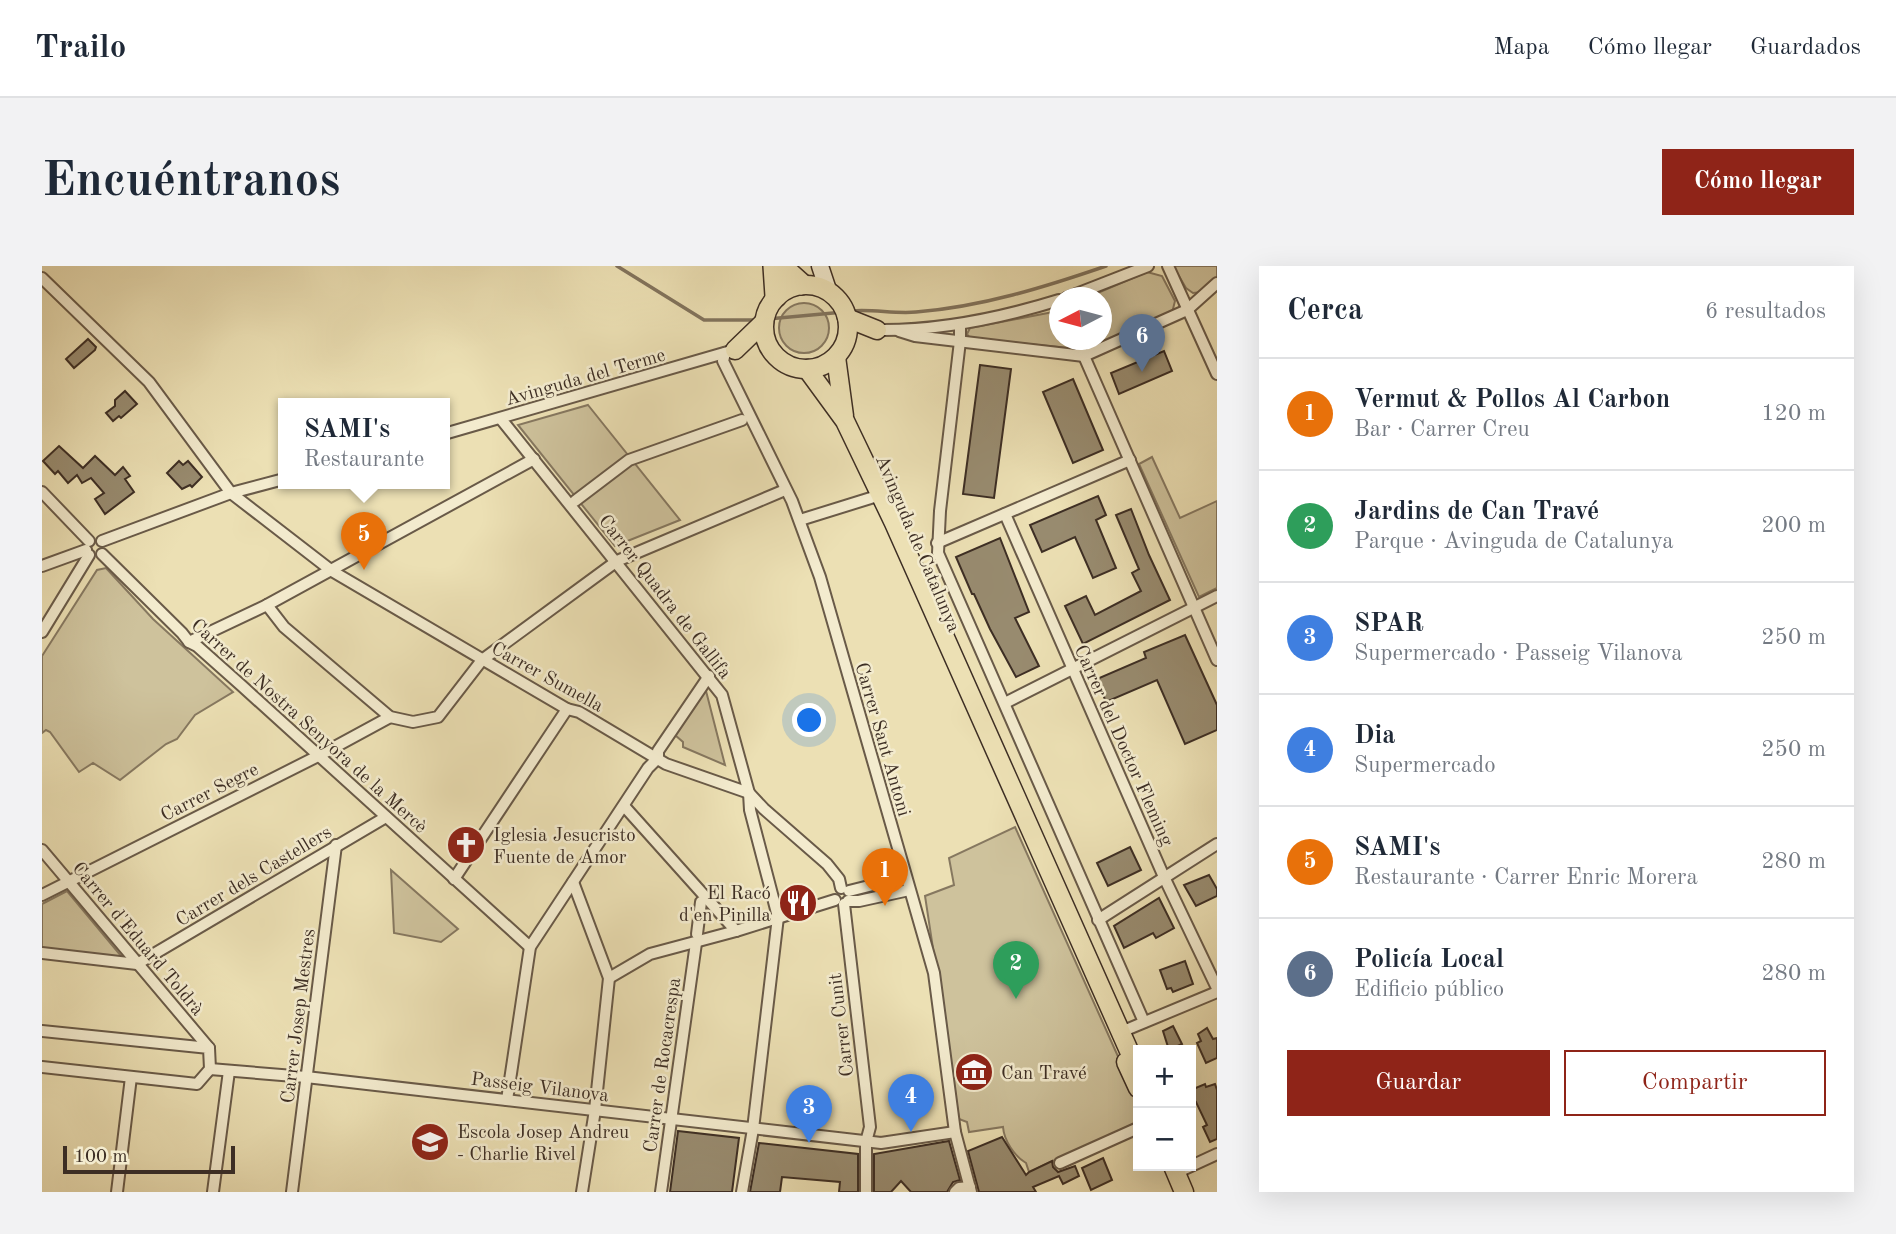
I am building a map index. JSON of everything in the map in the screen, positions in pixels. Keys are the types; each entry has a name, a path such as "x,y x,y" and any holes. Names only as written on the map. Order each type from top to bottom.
{"highway":[{"path":"774,266 776,296"},
{"path":"780,266 801,284"}],"main road":[{"path":"820,266 828,290 845,312 877,330"},
{"path":"730,351 764,320 776,296 787,288 801,284 828,290"},
{"path":"764,320 766,341 772,353 782,362 794,368 818,368 836,357 846,338 845,312"},
{"path":"846,338 877,330"},
{"path":"730,351 755,349 772,353"},
{"path":"836,357 845,421 856,447"},
{"path":"807,369 845,421"},
{"name":"Avinguda de Catalunya","path":"856,447 874,497 1133,1077"},
{"name":"Avinguda de Catalunya","path":"856,447 904,545 1133,1060"},
{"path":"1179,1171 1184,1192"},
{"path":"1179,1171 1192,1192"}],"street":[{"path":"1094,287 1148,266"},
{"path":"1168,266 1217,374"},
{"name":"Carrer Sumella","path":"42,278 149,382 231,493 332,571 666,764 749,793 827,864 839,879 844,897"},
{"path":"899,331 915,336 1084,356 1187,310 1217,283"},
{"path":"877,330 899,331 960,324 1049,303"},
{"path":"960,324 937,543 1130,460"},
{"path":"1081,350 1217,660"},
{"name":"Avinguda del Terme","path":"450,432 730,351"},
{"name":"Carrer Sant Antoni","path":"730,351 723,361 800,520 820,577 934,973 956,1132 971,1189"},
{"name":"Carrer Quadra de Gallifa","path":"501,419 722,695 749,793 750,810 778,917 742,1192"},
{"path":"575,501 629,460 742,420"},
{"path":"189,642 332,571 534,458"},
{"path":"42,632 88,549 98,539 102,541 231,493 278,481"},
{"path":"267,605 284,626 390,717 413,722 438,718 482,660 617,561 785,490"},
{"path":"42,492 94,557 102,554 102,541"},
{"path":"800,520 874,497"},
{"name":"Carrer del Doctor Fleming","path":"1005,514 1164,877 1217,990"},
{"name":"Avinguda de Catalunya","path":"937,543 940,559 1006,703 1144,1022"},
{"path":"42,566 88,549"},
{"name":"Carrer de Nostra Senyora de la Mercè","path":"102,554 189,642 197,646 320,755 530,947"},
{"path":"1006,703 1217,596"},
{"path":"507,1100 530,947 709,676"},
{"path":"454,879 567,709"},
{"name":"Carrer Segre","path":"42,895 390,717"},
{"path":"624,806 736,931"},
{"name":"Carrer dels Castellers","path":"137,964 386,817"},
{"path":"1098,920 1217,844"},
{"name":"Carrer Josep Mestres","path":"292,1192 336,845"},
{"name":"Carrer d'Eduard Toldrà","path":"42,850 209,1048"},
{"path":"609,978 650,954 697,938 736,931 905,877"},
{"path":"573,882 609,978 595,1110 582,1192"},
{"path":"844,897 859,901 909,890"},
{"name":"Carrer Cunit","path":"844,897 870,1127 866,1142 866,1192"},
{"name":"Carrer de Rocacrespa","path":"662,1192 701,902"},
{"path":"42,953 137,964"},
{"path":"1121,1032 1217,990"},
{"path":"42,1031 209,1048 210,1069 197,1084 42,1067"},
{"name":"Passeig Vilanova","path":"210,1069 306,1077 866,1142 881,1143 956,1132"},
{"path":"213,1192 229,1071"},
{"path":"117,1192 131,1077"},
{"path":"1060,1163 1133,1130"},
{"path":"1196,1162 1217,1154"},
{"path":"955,1192 959,1188 971,1189"}],"shaded area":[{"path":"1173,266 1217,266 1217,280 1202,292 1193,293 1186,288"},
{"path":"1147,272 1162,276 1175,301 1172,313 1112,339 1112,287"},
{"path":"804,303 822,310 829,328 822,346 804,353 786,346 779,328 786,310"},
{"path":"1049,313 1049,346 970,338 967,334 970,328"},
{"path":"588,405 680,520 615,546 518,425"},
{"path":"1152,457 1180,518 1217,501 1217,588 1199,597 1139,464"},
{"path":"106,568 153,619 233,692 195,715 177,739 166,744 120,780 93,763 79,772 50,732 46,730 42,733 42,656 97,570"},
{"path":"705,687 725,765 683,747 683,742 675,735"},
{"path":"1015,827 1133,1090 1133,1124 1029,1172 1026,1163 1010,1147 1003,1127 969,1132 967,1122 959,1119 925,896 954,885 949,858"},
{"path":"391,870 458,929 441,942 394,933"},
{"path":"67,891 127,963 42,953 42,904"}],"building":[{"path":"88,339 96,347 95,350 74,368 66,359"},
{"path":"1164,351 1172,371 1119,394 1111,373"},
{"path":"980,365 1011,369 994,498 963,494"},
{"path":"1073,379 1103,450 1073,463 1043,392"},
{"path":"125,391 137,404 121,418 119,416 113,421 106,413 115,406 115,400"},
{"path":"59,446 83,468 95,456 115,475 123,467 130,476 125,479 134,492 105,514 95,499 104,493 91,478 82,483 77,475 68,483 58,471 55,474 43,461"},
{"path":"179,461 183,465 188,461 202,477 192,487 190,485 182,489 167,473"},
{"path":"1098,496 1106,515 1096,520 1116,568 1093,578 1075,537 1042,552 1030,525"},
{"path":"1131,509 1170,600 1083,644 1065,606 1086,596 1095,615 1141,591 1132,573 1139,569 1116,515"},
{"path":"1000,538 1029,612 1015,618 1039,666 1016,677 972,594 956,557"},
{"path":"1185,635 1217,705 1217,730 1185,744 1157,680 1106,702 1097,679 1146,658 1144,652"},
{"path":"1130,847 1141,870 1108,886 1097,863"},
{"path":"1209,875 1217,889 1217,896 1196,906 1184,885"},
{"path":"1159,898 1174,928 1156,938 1153,933 1124,948 1114,926"},
{"path":"1185,961 1193,984 1173,992 1171,988 1167,989 1160,970"},
{"path":"1173,1026 1182,1044 1167,1045 1163,1031"},
{"path":"1207,1028 1213,1039 1217,1038 1217,1058 1206,1063 1197,1043 1201,1041 1198,1034"},
{"path":"1215,1084 1217,1090 1217,1139 1210,1142 1203,1127 1207,1125 1196,1102 1196,1088"},
{"path":"678,1131 739,1138 732,1192 670,1192"},
{"path":"1002,1137 1026,1175 1052,1161 1058,1172 1075,1166 1079,1176 1063,1184 1059,1176 1033,1187 1036,1192 979,1192 968,1151"},
{"path":"949,1141 960,1180 953,1182 947,1192 911,1192 901,1181 891,1192 874,1192 874,1154"},
{"path":"759,1143 858,1154 858,1192 839,1192 840,1182 782,1177 780,1192 750,1192"},
{"path":"1103,1158 1112,1180 1091,1190 1082,1168"}],"waterway":[{"path":"617,266 704,320 757,320"},
{"path":"851,311 908,312 965,306 1106,266"},
{"path":"768,319 844,312"}],"place":[{"name":"Policía Local","path":"1142,372"},
{"name":"SAMI's","path":"364,570"},
{"name":"Iglesia Jesucristo Fuente de Amor","path":"466,845"},
{"name":"El Racó d'en Pinilla","path":"798,903"},
{"name":"Vermut & Pollos Al Carbon","path":"885,906"},
{"name":"Jardins de Can Travé","path":"1016,999"},
{"name":"Can Travé","path":"974,1072"},
{"name":"Dia","path":"911,1132"},
{"name":"Escola Josep Andreu - Charlie Rivel","path":"430,1142"},
{"name":"SPAR","path":"809,1143"}]}
